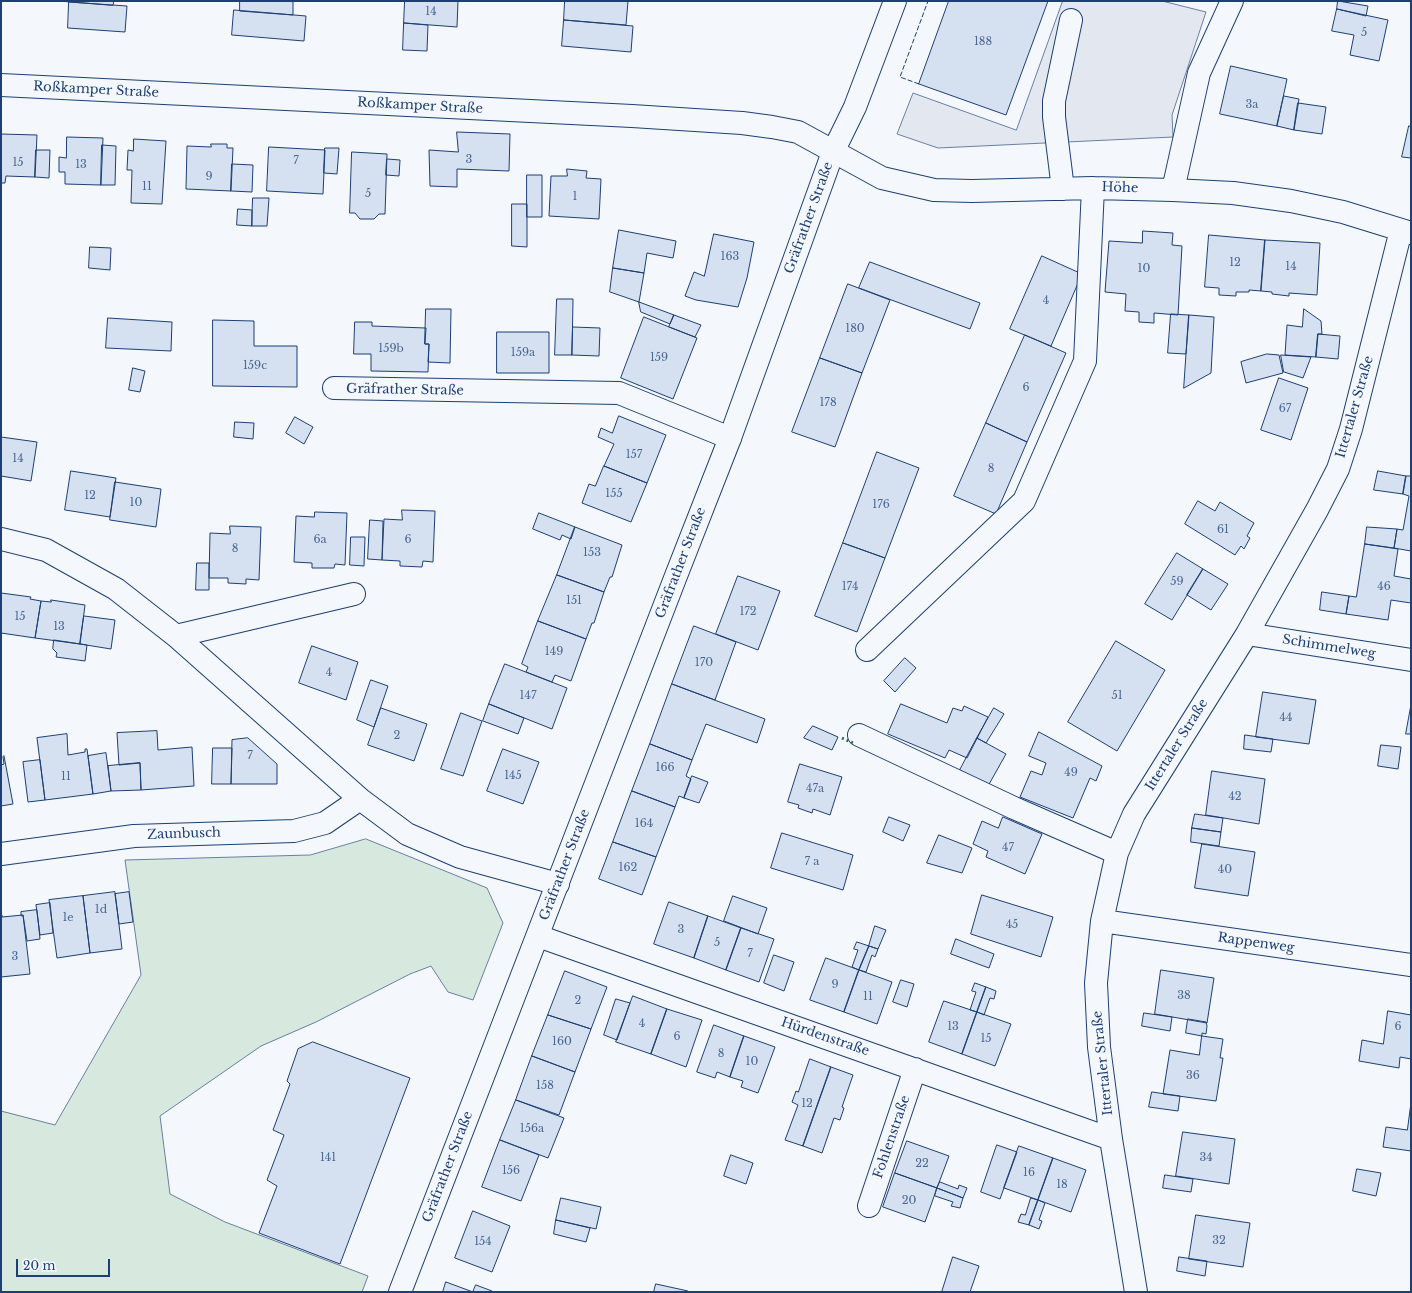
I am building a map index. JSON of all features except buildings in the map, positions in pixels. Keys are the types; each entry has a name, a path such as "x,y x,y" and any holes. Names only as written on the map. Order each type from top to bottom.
{"street":[{"name":"Gräfrather Straße","path":"400,1292 730,438 833,152 855,107 895,1"},
{"path":"1174,190 1199,73 1232,1"},
{"path":"1063,189 1054,117 1054,101 1071,20"},
{"name":"Roßkamper Straße","path":"1,85 742,123 772,126 798,132 833,152"},
{"name":"Höhe","path":"833,152 882,178 934,190 972,191 1093,188 1233,193 1291,201 1342,212 1406,231"},
{"path":"867,650 1024,501 1085,361 1093,188"},
{"name":"Ittertaler Straße","path":"1136,1292 1099,1047 1096,983 1102,921 1118,853 1134,814 1246,634 1317,510 1338,469 1352,429 1406,231"},
{"name":"Gräfrather Straße","path":"334,388 619,393 730,438"},
{"path":"1,539 46,550 116,589 176,636 360,799 407,834 454,854 558,884"},
{"path":"176,636 354,594"},
{"name":"Schimmelweg","path":"1246,634 1411,660"},
{"path":"859,735 1014,808 1118,853"},
{"name":"Zaunbusch","path":"1,854 134,836 294,831 325,823 360,799"},
{"name":"Rappenweg","path":"1102,921 1411,965"},
{"name":"Hürdenstraße","path":"538,936 915,1068 1112,1139"},
{"name":"Fohlenstraße","path":"868,1206 915,1068"}],"shaded area":[{"path":"1063,1 1162,1 1206,12 1172,115 1173,137 938,148 897,134 913,93 1016,130"},
{"path":"366,839 487,888 503,923 473,1000 448,992 431,966 410,974 316,1022 261,1046 160,1116 170,1194 225,1222 368,1276 362,1292 1,1292 1,1111 55,1125 141,975 125,860 310,855"}],"hedge":[{"path":"842,738 853,743"}],"fence":[{"path":"919,84 900,77 928,1"}]}
